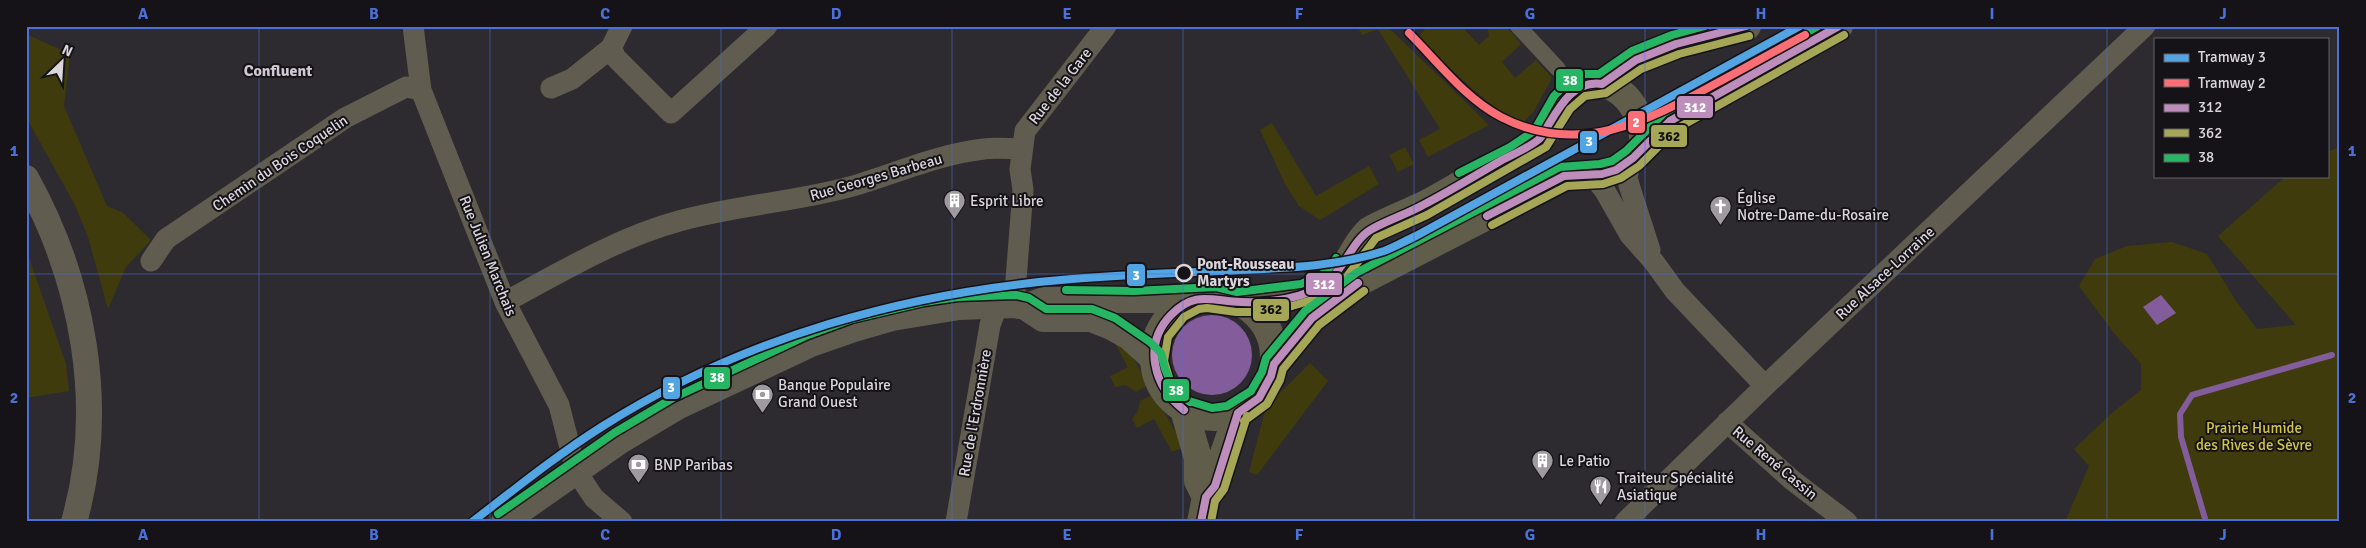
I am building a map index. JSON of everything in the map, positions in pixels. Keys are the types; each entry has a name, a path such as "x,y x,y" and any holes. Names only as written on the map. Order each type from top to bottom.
{"main road":[{"path":"1602,84 1636,60 1676,44 1747,26"},
{"path":"1274,364 1312,318 1361,281 1564,176 1609,173 1636,154 1656,132 1670,121 1839,26"},
{"path":"1236,302 1304,294 1320,287 1339,273 1364,235 1370,230 1422,206 1528,147 1543,135 1566,96 1580,86 1594,83 1602,84 1615,89 1629,100 1643,129 1636,154"},
{"path":"1216,297 1236,302 1246,307 1262,322 1272,342 1274,364 1271,376 1259,398 1238,413 1211,418 1184,410 1165,394 1155,372 1153,360 1156,340 1164,323 1183,305 1195,300 1216,297"},
{"path":"1184,410 1198,458 1198,481 1203,510"},
{"path":"1203,510 1215,486 1220,462 1238,413"}],"street":[{"name":"Rue Julien Marchais","path":"413,26 421,90 504,302 558,405 576,471 594,498 622,522"},
{"path":"551,88 572,79 611,48 622,26"},
{"path":"611,48 616,58 671,113 767,26"},
{"name":"Rue de la Gare","path":"1022,149 1025,131 1106,26"},
{"path":"1518,26 1558,69"},
{"name":"Rue Alsace-Lorraine","path":"1625,522 1727,422 2145,26"},
{"name":"Chemin du Bois Coquelin","path":"151,261 166,239 345,118 406,87 421,90"},
{"name":"Rue Georges Barbeau","path":"504,302 639,233 681,220 811,196 853,186 923,162 970,151 986,148 1022,149"},
{"path":"1012,306 1023,190 1020,169 1022,149"},
{"path":"1636,154 1628,178 1654,262"},
{"path":"1584,174 1597,181 1605,190 1630,235 1654,262 1675,291 1765,386"},
{"path":"26,178 52,231 73,290 80,317 88,381 87,434 82,485 74,522"},
{"path":"504,522 576,471 677,407 811,344 854,328 892,318 959,307 1012,306 1044,300 1195,300"},
{"path":"1012,306 1043,319 1092,319 1128,337 1153,360"},
{"name":"Rue de l'Erdronnière","path":"956,522 990,326 1012,306"},
{"name":"Rue René Cassin","path":"1727,422 1792,480 1847,522"}],"green space":[{"path":"1357,26 1387,26 1489,125 1428,157 1419,140 1440,129 1378,29 1362,35"},
{"path":"1428,26 1469,26 1465,30 1479,45 1489,36 1487,26 1506,26 1521,44 1502,62 1515,78 1536,60 1552,78 1534,111 1523,123 1480,96 1418,37"},
{"path":"26,34 70,54 64,106 107,206 122,212 151,240 126,267 108,309 88,237 75,205 26,117"},
{"path":"1272,123 1316,196 1369,166 1379,184 1320,220 1299,206 1286,186 1260,130"},
{"path":"1405,147 1414,164 1398,172 1389,155"},
{"name":"Prairie Humide des Rives de Sèvre","path":"2340,147 2340,522 2065,522 2089,466 2074,449 2113,412 2141,390 2141,364 2113,332 2079,286 2095,259 2127,246 2172,242 2207,254 2236,301 2257,329 2296,325 2218,236 2284,178 2328,178 2328,152"},
{"path":"26,249 66,364 69,391 26,398"},
{"path":"1110,334 1126,345 1148,385 1136,392 1126,385 1115,387 1110,376 1128,367"},
{"path":"1310,363 1328,381 1257,475 1249,472 1266,407"},
{"path":"1154,394 1184,447 1172,452 1154,419 1137,428 1132,419 1138,411 1140,401"}],"shaded area":[{"path":"2161,295 2176,313 2157,325 2143,307"},
{"path":"1212,315 1227,318 1240,327 1249,340 1252,355 1249,370 1240,383 1227,392 1212,395 1197,392 1184,383 1175,370 1172,355 1175,340 1184,327 1197,318"}],"waterway":[{"path":"2206,522 2181,437 2180,414 2192,395 2332,355"}],"tram line":[{"name":"3","path":"472,522 569,449 603,426 657,395 713,367 770,344 829,324 888,308 1010,285 1110,276 1304,266 1345,261 1384,251 1416,236 1800,26"},
{"name":"2","path":"1409,33 1452,79 1488,109 1529,129 1557,134 1584,134 1611,130 1637,122 1689,98 1805,35"}],"transit line":[{"name":"38","path":"1459,173 1510,147 1534,131 1554,96 1571,79 1585,74 1599,74 1632,51 1672,35 1705,26"},
{"name":"312","path":"1184,410 1165,390 1155,365 1154,352 1162,327 1180,307 1188,302 1204,299 1263,302 1287,299 1309,292 1328,281 1340,269 1359,240 1372,229 1433,200 1538,140 1564,102 1577,90 1592,84 1602,84 1636,60 1676,44 1746,26"},
{"name":"38","path":"498,514 614,433 673,398 808,335 852,319 924,302 958,297 1016,295 1029,298 1046,309 1092,309 1115,318 1150,342 1161,353 1173,388 1189,401 1212,408 1227,406 1251,391 1262,372 1266,358 1305,311 1356,273 1560,167 1600,164 1612,161 1626,151 1664,113 1818,26"},
{"name":"312","path":"1487,216 1564,176 1602,174 1616,170 1633,158 1670,121 1839,26"},
{"name":"362","path":"1492,225 1567,186 1603,184 1621,178 1639,166 1676,129 1844,35"},
{"name":"362","path":"1190,402 1178,392 1170,381 1164,361 1168,337 1184,317 1199,309 1256,312 1292,306 1322,297 1342,283 1376,238 1427,215 1546,147 1570,109 1585,96 1606,93 1641,69 1679,54 1749,36"},
{"name":"38","path":"1066,290 1134,291 1216,287 1237,292 1301,284 1324,273 1336,258"},
{"name":"312","path":"1238,413 1259,398 1271,376 1274,364 1312,318 1358,283"},
{"name":"362","path":"1244,421 1267,404 1280,380 1283,369 1319,325 1364,291"},
{"name":"312","path":"1201,522 1206,497 1215,486 1238,413"},
{"name":"362","path":"1211,522 1215,501 1224,489 1247,416"}],"place":[{"name":"Esprit Libre","path":"954,220"},
{"name":"Église Notre-Dame-du-Rosaire","path":"1721,226"},
{"name":"Pont-Rousseau Martyrs","path":"1184,273"},
{"name":"Banque Populaire Grand Ouest","path":"762,413"},
{"name":"Le Patio","path":"1543,480"},
{"name":"BNP Paribas","path":"638,484"},
{"name":"Traiteur Spécialité Asiatique","path":"1601,506"}],"district":[{"name":"Confluent","path":"278,70"}]}
